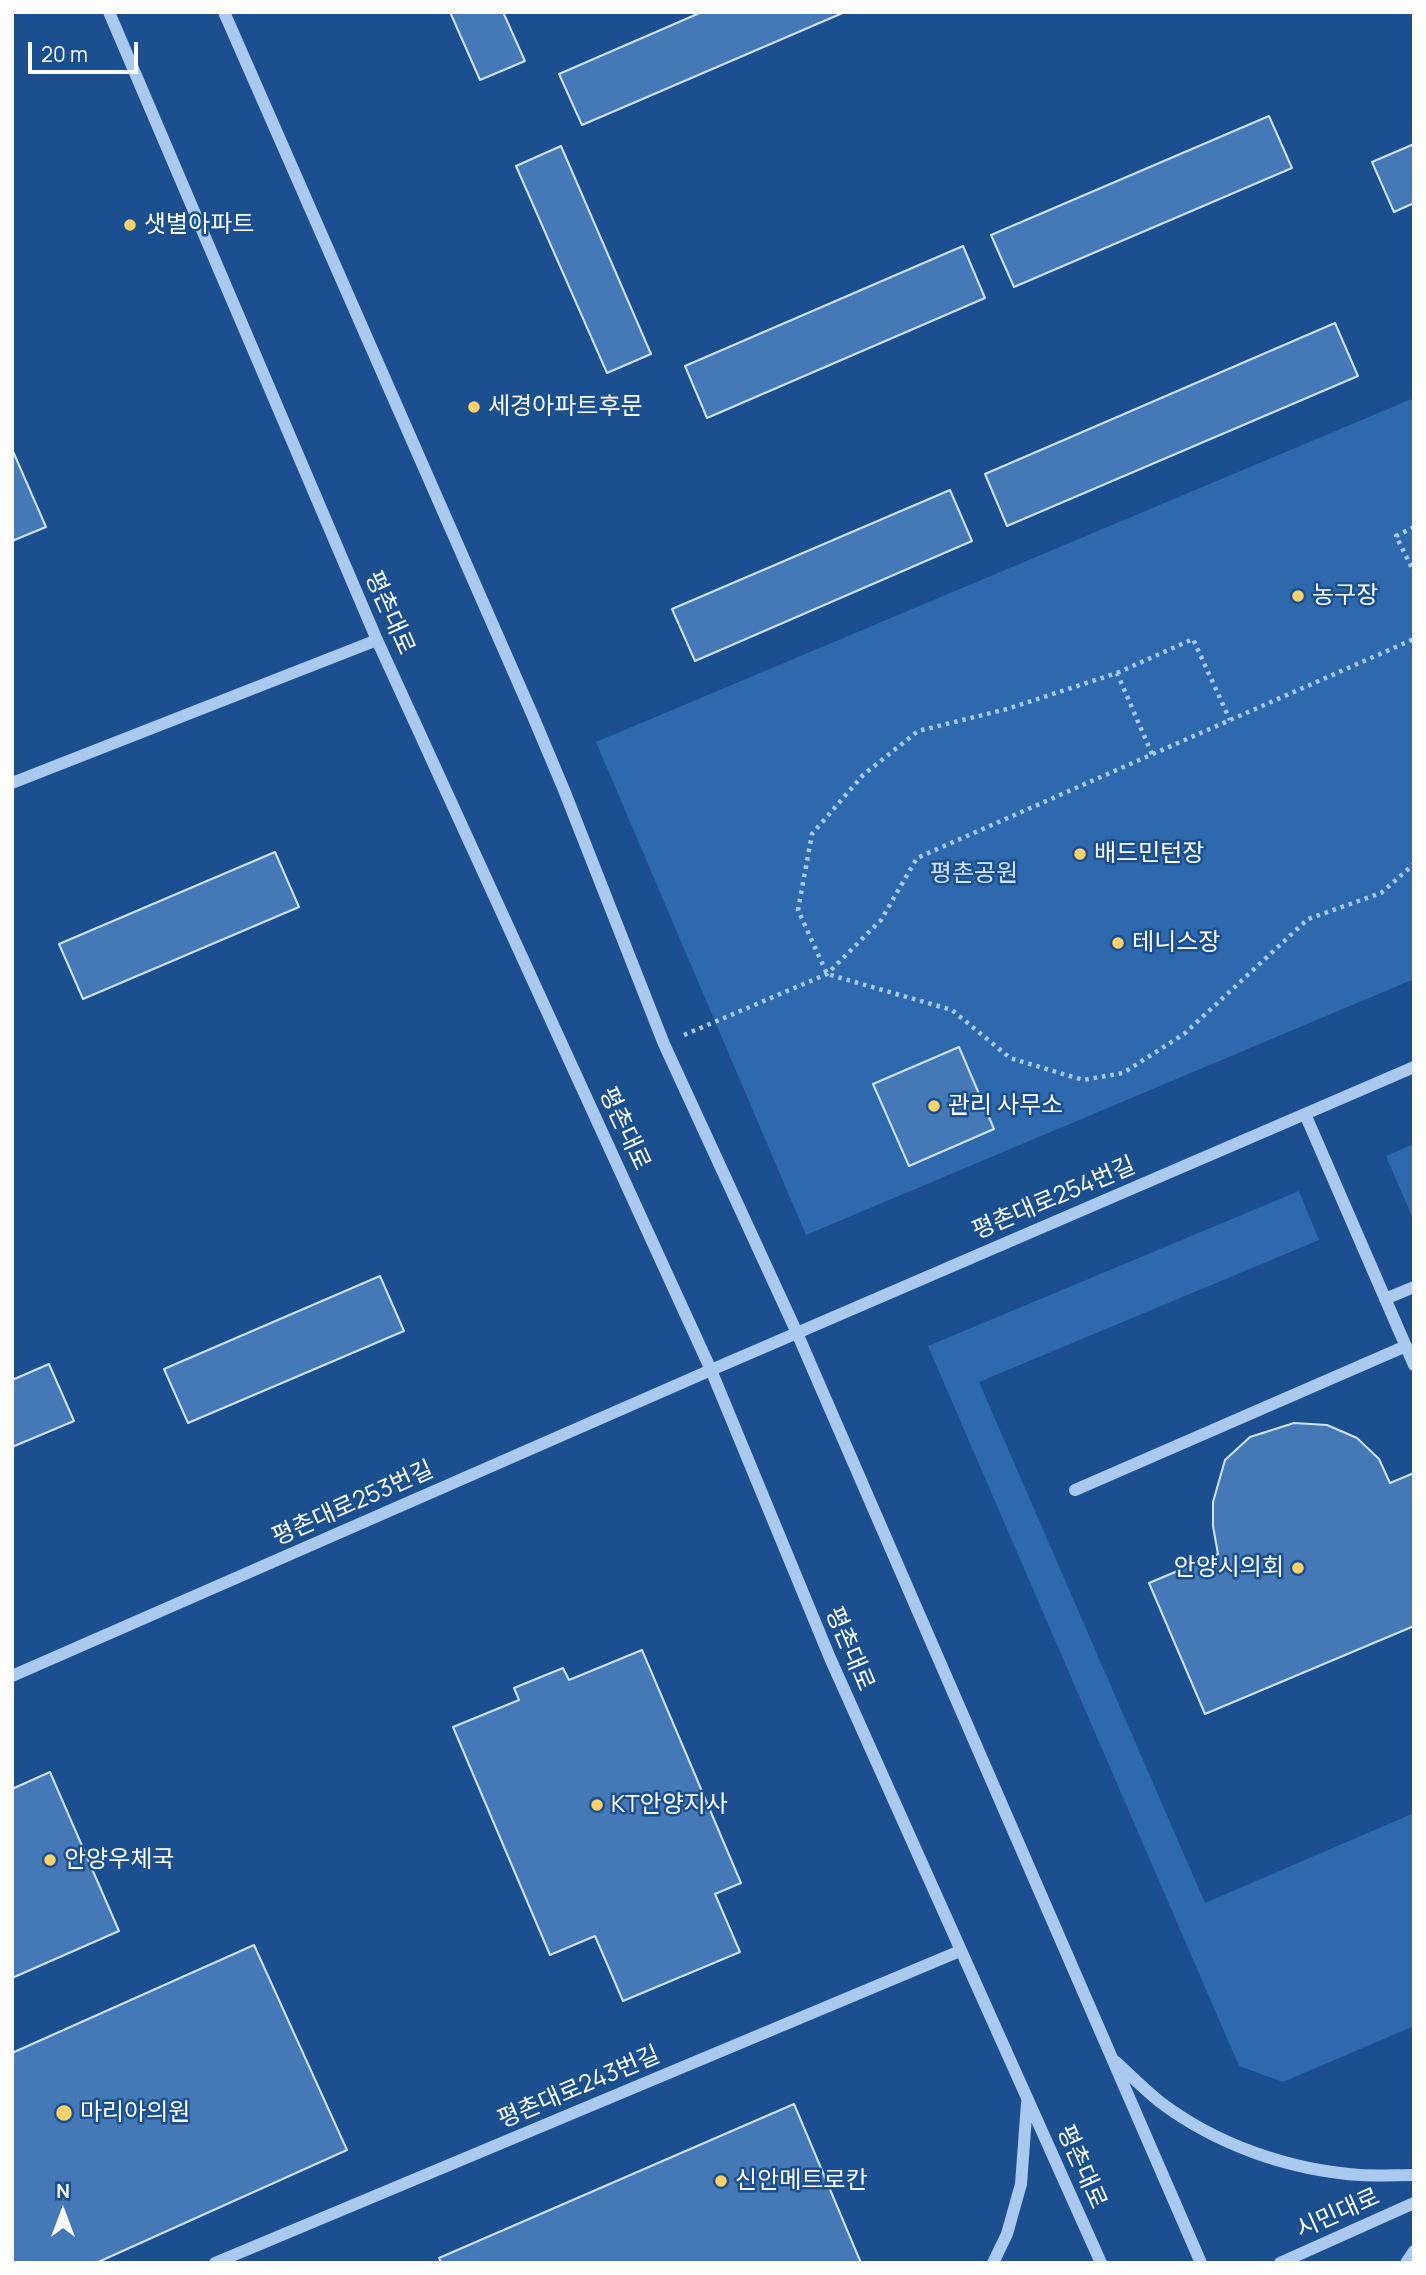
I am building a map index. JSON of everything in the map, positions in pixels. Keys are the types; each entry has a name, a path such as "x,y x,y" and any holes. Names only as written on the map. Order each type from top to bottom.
{"street":[{"name":"평촌대로","path":"109,12 377,640 710,1370 830,1658 1101,2263"},
{"path":"224,12 532,714 664,1044 797,1333 1201,2263"},
{"path":"12,783 377,640"},
{"name":"평촌대로254번길","path":"710,1370 1414,1066"},
{"path":"1305,1114 1414,1365"},
{"path":"1385,1299 1414,1287"},
{"path":"1075,1490 1406,1346"},
{"name":"평촌대로253번길","path":"12,1676 710,1370"},
{"name":"평촌대로243번길","path":"215,2263 960,1951"},
{"path":"1113,2059 1159,2102 1197,2127 1235,2147 1311,2169 1360,2175 1414,2175"},
{"path":"993,2263 1007,2234 1021,2184 1027,2099"},
{"name":"시민대로","path":"1280,2263 1414,2203"},
{"path":"1406,2263 1414,2251"}],"path":[{"path":"1414,527 1396,536 1414,572"},
{"path":"1230,720 1193,639 1117,673 1007,709 918,731 863,775 812,834 797,910 827,974 953,1010 1010,1058 1083,1080 1123,1073 1184,1034 1308,919 1381,893 1414,864"},
{"path":"664,1044 827,974 881,920 917,858 1414,639"},
{"path":"1117,673 1152,754"}],"green space":[{"name":"평촌공원","path":"1414,398 1414,979 806,1235 596,742"},
{"path":"1414,1144 1414,1221 1386,1156"},
{"path":"1299,1191 1319,1240 979,1382 1205,1903 1414,1813 1414,2026 1283,2082 1239,2066 928,1346"}],"building":[{"path":"450,12 503,12 525,61 480,80"},
{"path":"702,12 845,12 582,125 559,74"},
{"path":"1269,116 1292,168 1014,287 991,235"},
{"path":"1414,144 1414,203 1394,212 1372,162"},
{"path":"561,146 651,354 607,373 516,166"},
{"path":"963,246 985,298 707,418 685,366"},
{"path":"1335,323 1358,376 1007,526 985,474"},
{"path":"12,449 46,527 12,541"},
{"path":"950,490 972,541 695,661 672,609"},
{"path":"275,852 299,907 83,999 59,944"},
{"name":"관리 사무소","path":"959,1047 994,1129 909,1166 873,1084"},
{"path":"380,1276 404,1331 188,1423 164,1369"},
{"path":"49,1364 74,1421 12,1447 12,1380"},
{"name":"안양시의회","path":"1294,1423 1327,1425 1357,1438 1379,1459 1390,1483 1414,1473 1414,1626 1205,1714 1149,1583 1218,1554 1213,1526 1213,1502 1225,1460 1250,1437"},
{"name":"KT안양지사","path":"642,1650 741,1883 715,1894 740,1952 623,2001 595,1936 550,1955 453,1727 519,1700 514,1688 563,1668 569,1680"},
{"name":"안양우체국","path":"50,1772 119,1931 12,1978 12,1789"},
{"path":"254,1945 347,2150 96,2263 12,2263 12,2053"},
{"name":"신안메트로칸","path":"794,2104 861,2263 441,2263 439,2258"}],"place":[{"name":"샛별아파트","path":"130,225"},
{"name":"세경아파트후문","path":"474,407"},
{"name":"농구장","path":"1298,596"},
{"name":"배드민턴장","path":"1080,854"},
{"name":"테니스장","path":"1118,943"},
{"name":"관리 사무소","path":"934,1106"},
{"name":"안양시의회","path":"1298,1568"},
{"name":"KT안양지사","path":"597,1805"},
{"name":"안양우체국","path":"50,1860"},
{"name":"마리아의원","path":"64,2113"},
{"name":"신안메트로칸","path":"721,2181"}]}
